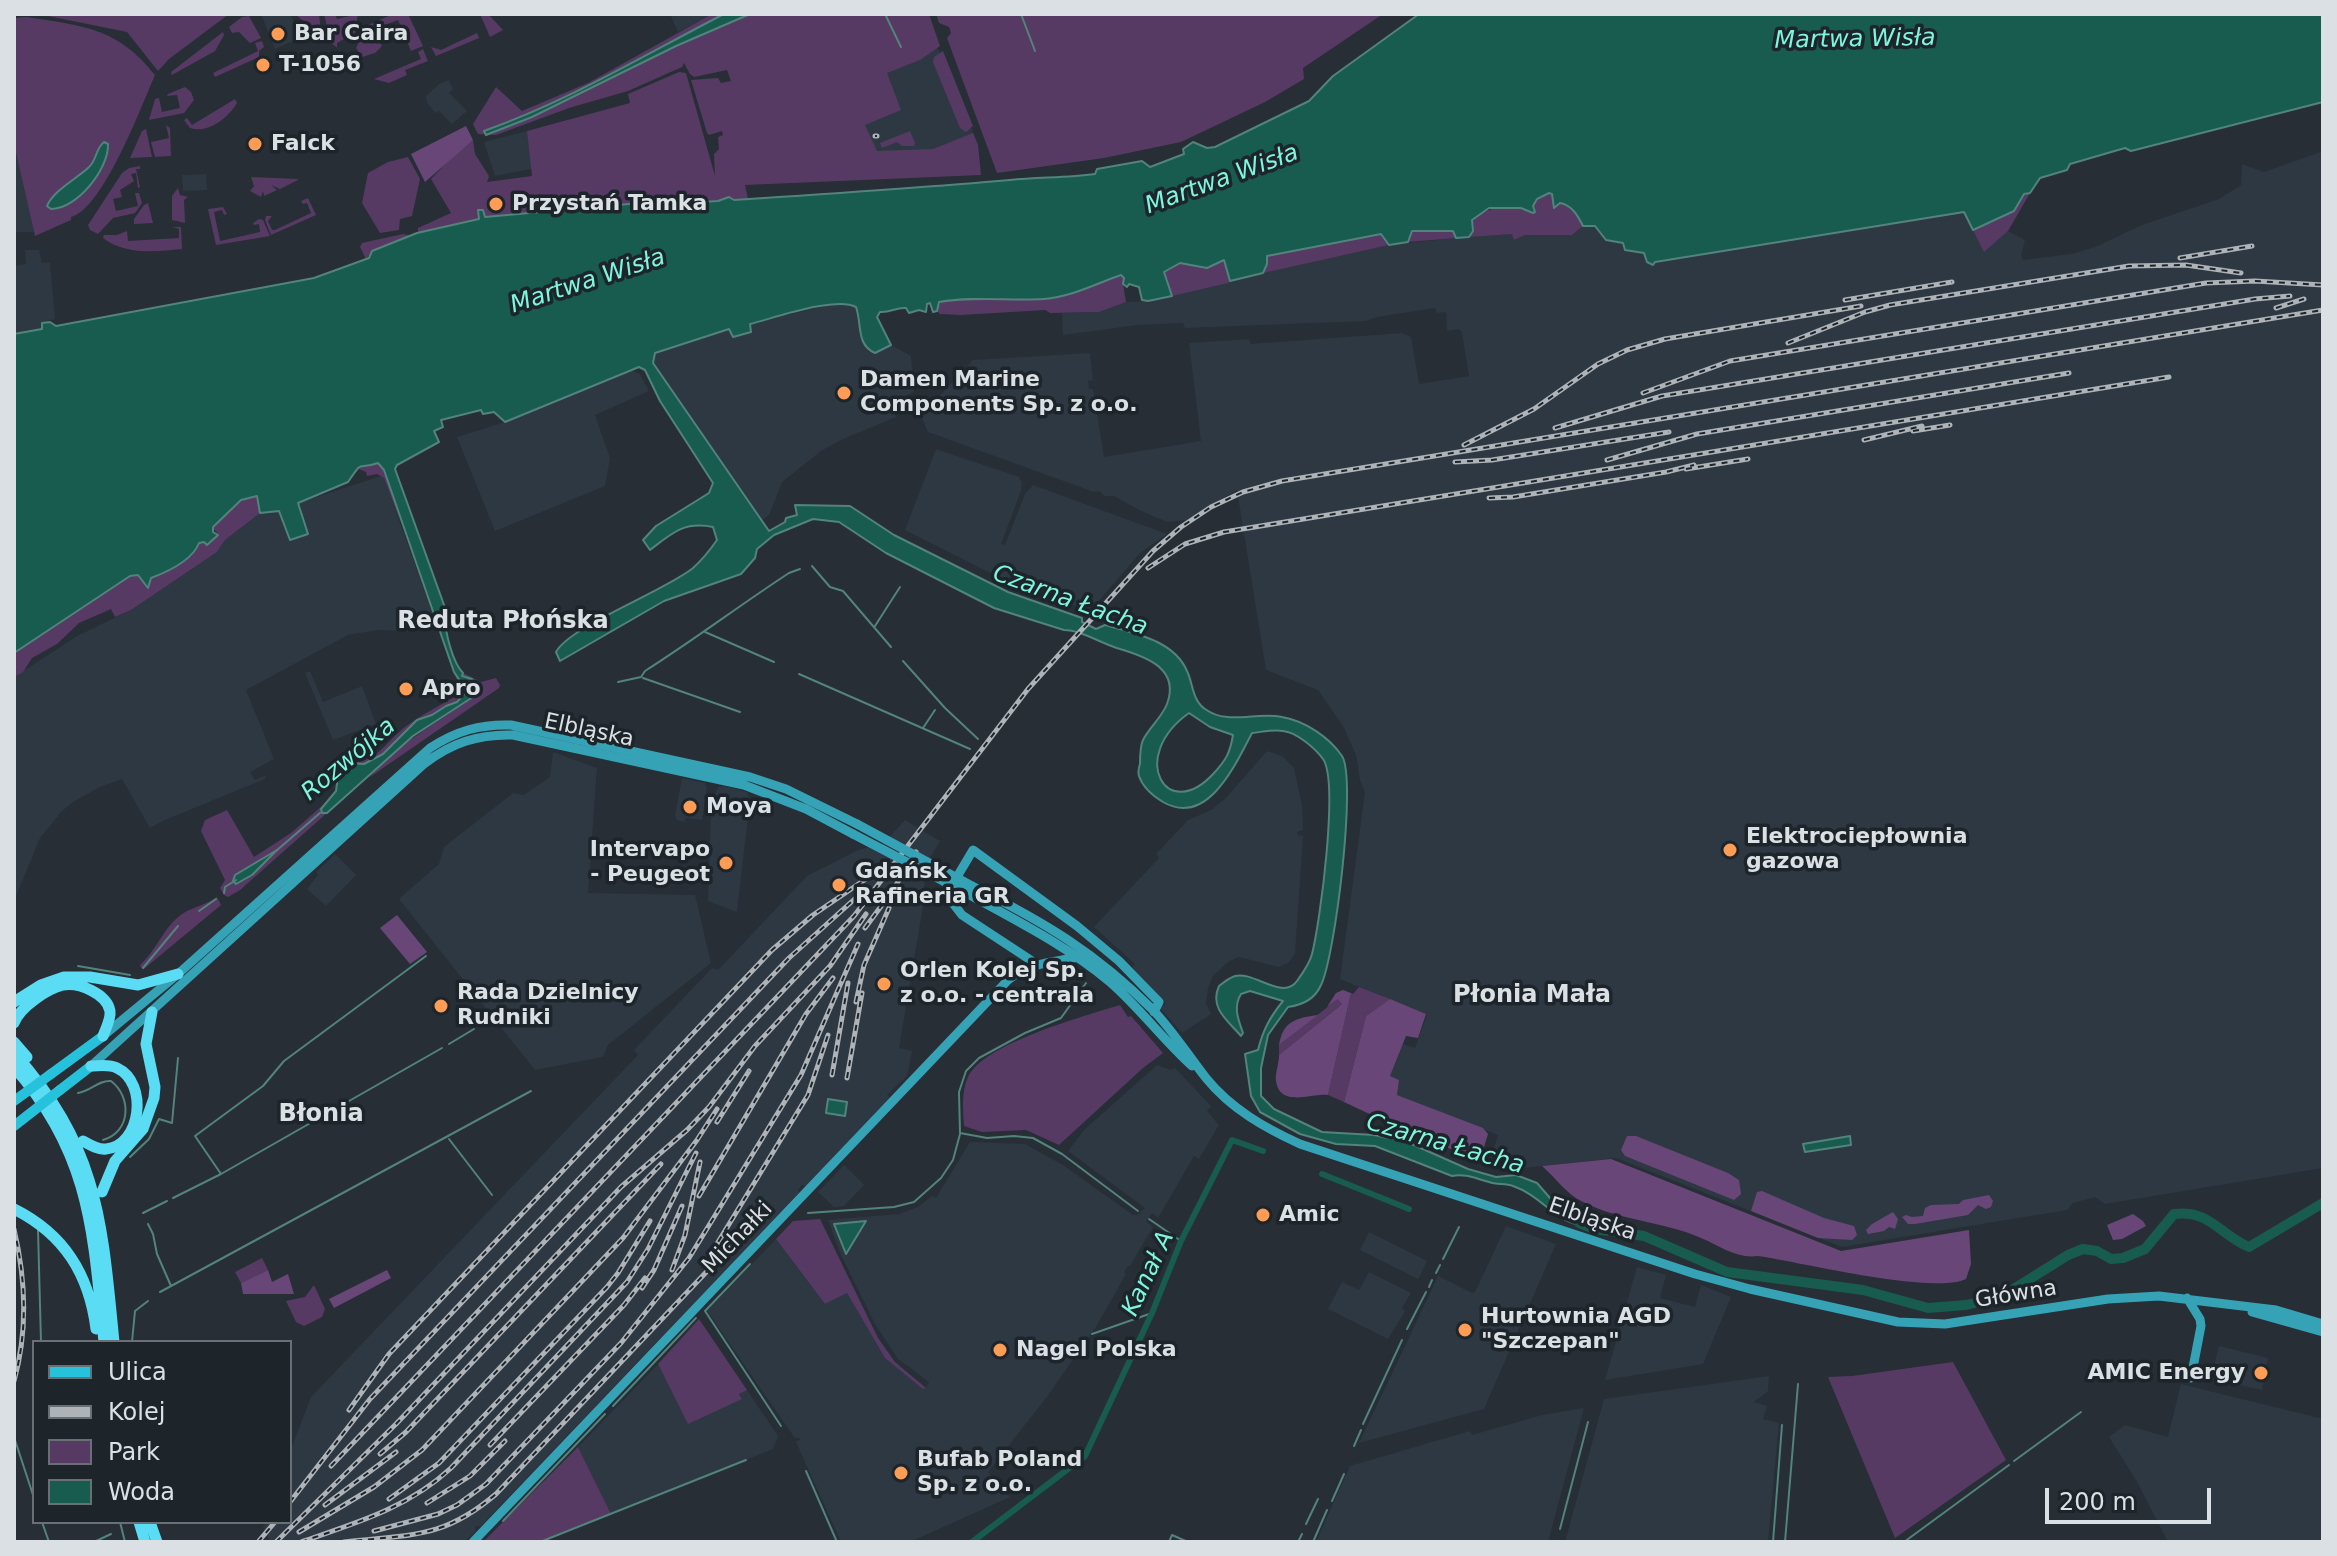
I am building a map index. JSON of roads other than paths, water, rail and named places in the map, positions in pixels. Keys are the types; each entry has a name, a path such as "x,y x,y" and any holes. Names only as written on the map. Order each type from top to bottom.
{"highway":[{"path":"14,1002 41,985 64,977 90,977 138,985 178,974"},
{"path":"14,1023 24,1008 54,989 69,985 97,993 103,998 110,1011 103,1036"},
{"path":"102,1192 115,1161 143,1129 154,1098 155,1087 146,1044 152,1012"},
{"path":"14,1042 53,1088 83,1141 102,1192 110,1226 117,1292 111,1311"},
{"path":"14,1053 55,1104 82,1156 101,1220 114,1340"},
{"path":"83,1141 99,1149 117,1146 138,1113 136,1093 123,1072 108,1066 91,1066"},
{"path":"14,1067 52,1119 81,1182 93,1229 104,1340"},
{"path":"14,1209 37,1222 68,1251 84,1277 97,1340"}],"main road":[{"name":"Elbląska","path":"14,1101 103,1036 178,974 421,755 450,735 475,726 511,725 739,774 786,789 970,890 1061,945 1120,991 1172,1049 1256,1122 1300,1144 1649,1260 1802,1301"},
{"name":"Elbląska","path":"14,1126 91,1066 424,764 448,747 477,737 513,735 730,781 781,798 855,829"},
{"path":"1078,957 1034,965 962,915 955,907 951,887 973,850 1119,961 1159,1002 1154,1012"},
{"name":"Elbląska","path":"970,890 1024,912 1075,943 1113,973 1154,1012 1207,1079"},
{"path":"1075,943 1084,932"},
{"path":"1057,961 1061,945"},
{"name":"Michałki","path":"473,1542 1008,980 1034,965"},
{"name":"Główna","path":"1802,1301 1898,1322 1925,1324 1976,1320 2108,1299 2159,1296 2276,1310 2323,1324"},
{"path":"2187,1298 2201,1326 2191,1378"},
{"name":"Główna","path":"2234,1306 2323,1332"}],"water":[{"path":"724,14 750,14 676,46 532,117 486,135 484,131 576,92"},
{"name":"Martwa Wisła","path":"1419,14 2323,14 2323,102 2131,151 2125,148 2070,164 2067,170 2040,178 2030,193 2024,194 2014,211 1973,230 1964,212 1655,262 1653,265 1647,262 1644,253 1625,250 1623,243 1606,240 1595,226 1583,226 1568,206 1560,203 1554,208 1552,194 1549,193 1537,199 1533,213 1521,208 1489,208 1472,220 1473,231 1469,237 1456,238 1453,231 1412,231 1408,242 1389,245 1381,234 1267,256 1263,273 1230,281 1224,260 1207,268 1180,263 1164,272 1172,296 1148,301 1142,300 1139,287 1123,284 1121,275 1054,298 952,300 939,302 937,311 933,312 930,303 926,312 919,310 909,313 902,308 880,312 877,317 891,345 875,353 862,339 856,307 834,304 750,324 751,332 733,337 729,329 655,353 653,363 769,531 785,522 786,518 797,515 795,505 850,506 894,535 1008,592 1082,618 1082,622 1096,629 1105,625 1163,645 1181,660 1195,696 1205,709 1214,714 1223,717 1272,716 1291,719 1308,726 1330,742 1342,756 1347,798 1338,906 1327,968 1315,994 1299,1005 1288,1007 1268,1035 1261,1068 1261,1096 1274,1109 1322,1132 1374,1135 1407,1142 1468,1169 1496,1177 1516,1175 1537,1183 1563,1213 1595,1227 1582,1226 1560,1217 1513,1186 1452,1176 1375,1146 1336,1144 1300,1134 1260,1112 1251,1096 1245,1054 1258,1050 1268,1024 1283,1001 1250,991 1241,994 1237,1008 1243,1033 1241,1036 1221,1014 1216,1001 1219,986 1235,976 1251,977 1276,987 1291,986 1311,957 1326,854 1329,795 1323,759 1294,734 1276,730 1252,733 1229,775 1207,800 1179,808 1163,802 1146,788 1139,773 1143,740 1165,709 1170,692 1165,673 1158,666 1141,656 1084,635 994,608 886,553 839,522 813,519 774,535 757,549 755,558 741,574 664,601 560,661 556,652 579,631 680,577 706,555 717,540 713,527 694,526 679,530 650,550 643,540 656,526 709,493 713,483 660,401 645,370 639,367 505,422 494,412 483,414 481,410 441,420 443,427 434,431 439,442 397,465 395,469 448,616 445,617 445,624 453,655 462,676 472,679 479,686 479,693 413,736 327,813 322,813 321,809 336,791 339,768 349,763 364,764 383,754 417,720 457,702 467,691 454,672 384,470 378,463 361,466 348,482 298,503 308,534 290,540 279,511 260,513 257,496 241,500 213,527 213,532 218,535 207,545 199,543 191,555 178,565 151,578 148,588 138,575 130,576 14,653 14,334 42,329 42,323 50,322 56,326 314,278 369,258 372,251 417,233 479,219 478,210 483,210 485,217 684,199 686,203 718,201 729,197 734,200 1074,176 1095,174 1097,169 1142,161 1150,167 1184,154 1183,149 1193,142 1207,148 1215,147 1309,101 1333,76","holes":["1189,713 1210,727 1233,735 1224,760 1197,787 1182,792 1169,788 1161,779 1157,765 1160,748 1170,730"]},
{"path":"104,142 108,144 107,154 90,186 61,207 51,209 47,206 59,190 91,165"},
{"path":"277,850 252,875 236,884 233,881 235,875"},
{"path":"828,1099 847,1102 845,1116 826,1113"},
{"path":"1850,1136 1851,1145 1805,1152 1803,1144"},
{"path":"866,1221 846,1254 834,1224"}],"waterway":[{"path":"885,14 901,47"},
{"path":"1021,14 1035,51"},
{"path":"812,566 830,587 843,591 891,647"},
{"path":"618,682 641,677 645,671 771,585 800,569"},
{"path":"875,626 900,587"},
{"path":"705,632 774,662"},
{"path":"903,661 978,739"},
{"path":"799,674 970,749"},
{"path":"643,678 740,712"},
{"path":"923,728 935,710"},
{"name":"Rozwójka","path":"276,851 320,813"},
{"name":"Rozwójka","path":"224,893 225,887 236,880"},
{"name":"Rozwójka","path":"199,911 216,899"},
{"name":"Rozwójka","path":"143,968 178,926"},
{"path":"221,1174 195,1136 263,1086 284,1061 426,956"},
{"path":"78,966 130,975"},
{"path":"1086,983 1061,1018 979,1058 966,1071 959,1092 960,1133 987,1138 1033,1138 1062,1154 1138,1211"},
{"path":"449,1044 474,1029"},
{"path":"173,1198 221,1174 442,1048"},
{"path":"130,1157 149,1139 159,1119 172,1123 178,1058"},
{"path":"78,1093 111,1081 123,1096 123,1122 119,1130 103,1140"},
{"path":"160,1292 531,1091"},
{"path":"808,1213 894,1207 914,1202 941,1178 953,1160 960,1134"},
{"path":"449,1139 492,1195"},
{"name":"Kanał A","path":"972,1542 1085,1456 1152,1313 1181,1241 1232,1140 1263,1151"},
{"name":"Kanał A","path":"1322,1174 1409,1209"},
{"path":"143,1213 167,1201"},
{"name":"Czarna Łacha","path":"1579,1223 1595,1229 1644,1236 1727,1272 1863,1290 1928,1308 1966,1305 2001,1297 2083,1249 2097,1251 2111,1259 2123,1258 2145,1249 2174,1214 2196,1215 2249,1247 2323,1203"},
{"path":"1149,1219 1181,1241"},
{"path":"148,1224 171,1286"},
{"path":"1443,1259 1459,1227"},
{"path":"38,1230 41,1340"},
{"path":"750,1264 705,1311 781,1426"},
{"path":"1436,1273 1440,1265"},
{"path":"1429,1287 1432,1280"},
{"path":"1407,1329 1426,1292"},
{"path":"132,1340 135,1311 148,1301"},
{"path":"1092,1334 1152,1313"},
{"path":"613,1406 696,1318"},
{"path":"1363,1424 1402,1340"},
{"path":"1785,1542 1798,1384"},
{"path":"2014,1461 2081,1412"},
{"path":"503,1521 605,1414"},
{"path":"1560,1529 1588,1422"},
{"path":"1773,1542 1782,1425"},
{"path":"1354,1446 1361,1430"},
{"path":"14,1437 32,1492"},
{"path":"540,1542 746,1460"},
{"path":"1904,1542 2009,1465"},
{"path":"806,1471 837,1542"},
{"path":"1332,1501 1344,1474"},
{"path":"1306,1524 1318,1499"},
{"path":"1313,1542 1327,1510"},
{"path":"43,1524 49,1542"},
{"path":"120,1524 125,1542"},
{"path":"94,1542 111,1534"},
{"path":"1298,1542 1302,1534"},
{"path":"1169,1542 1172,1535 1188,1542"}],"railway":[{"path":"2180,258 2252,246"},
{"path":"1788,343 1890,305 2129,266 2186,265 2241,273"},
{"path":"1643,393 1730,361 2206,283 2255,281 2323,285"},
{"path":"1845,300 1952,282"},
{"path":"1555,428 1662,396 2255,299 2290,296"},
{"path":"2276,308 2304,299"},
{"path":"1464,445 1534,409 1598,364 1627,350 1665,339 1861,306"},
{"path":"331,1466 854,916 1028,689 1153,551 1211,507 1243,492 1282,481 2323,310"},
{"path":"1607,460 1697,434 2069,373"},
{"path":"1148,568 1185,544 1224,532 2169,377"},
{"path":"1913,431 1950,425"},
{"path":"1864,440 1922,426"},
{"path":"1455,462 1492,460 1669,432"},
{"path":"1686,469 1748,459"},
{"path":"1489,498 1513,497 1694,465"},
{"path":"865,928 916,852"},
{"path":"349,1410 389,1354 772,950 813,915 879,870"},
{"path":"292,1499 370,1399 789,958 858,896"},
{"path":"856,1002 864,965 889,908"},
{"path":"276,1542 396,1424 621,1187 709,1107 755,1046 830,966 866,914"},
{"path":"374,1531 438,1514 457,1505 486,1484 621,1343 689,1258 801,1075 858,944"},
{"path":"699,1196 806,1014 833,978"},
{"path":"832,1075 848,983"},
{"path":"847,1078 862,993"},
{"path":"712,1252 808,1095 828,1035"},
{"path":"717,1122 749,1071"},
{"path":"299,1532 374,1487 422,1450 623,1238 717,1109"},
{"path":"301,1542 399,1504 451,1468 627,1282 648,1249 696,1153"},
{"path":"672,1270 685,1235 700,1162"},
{"path":"380,1454 406,1432 661,1164"},
{"path":"642,1288 654,1270 682,1206"},
{"path":"389,1499 439,1463 607,1287 650,1221"},
{"path":"344,1542 424,1532 459,1520 477,1509 496,1494 748,1228"},
{"path":"14,1229 24,1305 22,1343 14,1381"},
{"path":"490,1445 624,1305 645,1278"},
{"path":"427,1503 470,1476 505,1441"},
{"path":"325,1505 396,1452"},
{"path":"258,1542 273,1524"}],"place":[{"name":"Bar Caira","path":"278,34"},
{"name":"T-1056","path":"263,65"},
{"name":"Falck","path":"255,144"},
{"name":"Przystań Tamka","path":"496,204"},
{"name":"Damen Marine Components Sp. z o.o.","path":"844,393"},
{"name":"Apro","path":"406,689"},
{"name":"Moya","path":"690,807"},
{"name":"Elektrociepłownia gazowa","path":"1730,850"},
{"name":"Intervapo - Peugeot","path":"726,863"},
{"name":"Gdańsk Rafineria GR","path":"839,885"},
{"name":"Orlen Kolej Sp. z o.o. - centrala","path":"884,984"},
{"name":"Rada Dzielnicy Rudniki","path":"441,1006"},
{"name":"Amic","path":"1263,1215"},
{"name":"Hurtownia AGD \"Szczepan\"","path":"1465,1330"},
{"name":"Nagel Polska","path":"1000,1350"},
{"name":"AMIC Energy","path":"2261,1373"},
{"name":"Bufab Poland Sp. z o.o.","path":"901,1473"}],"district":[{"name":"Reduta Płońska","path":"503,622"},
{"name":"Płonia Mała","path":"1532,996"},
{"name":"Błonia","path":"321,1115"}]}
